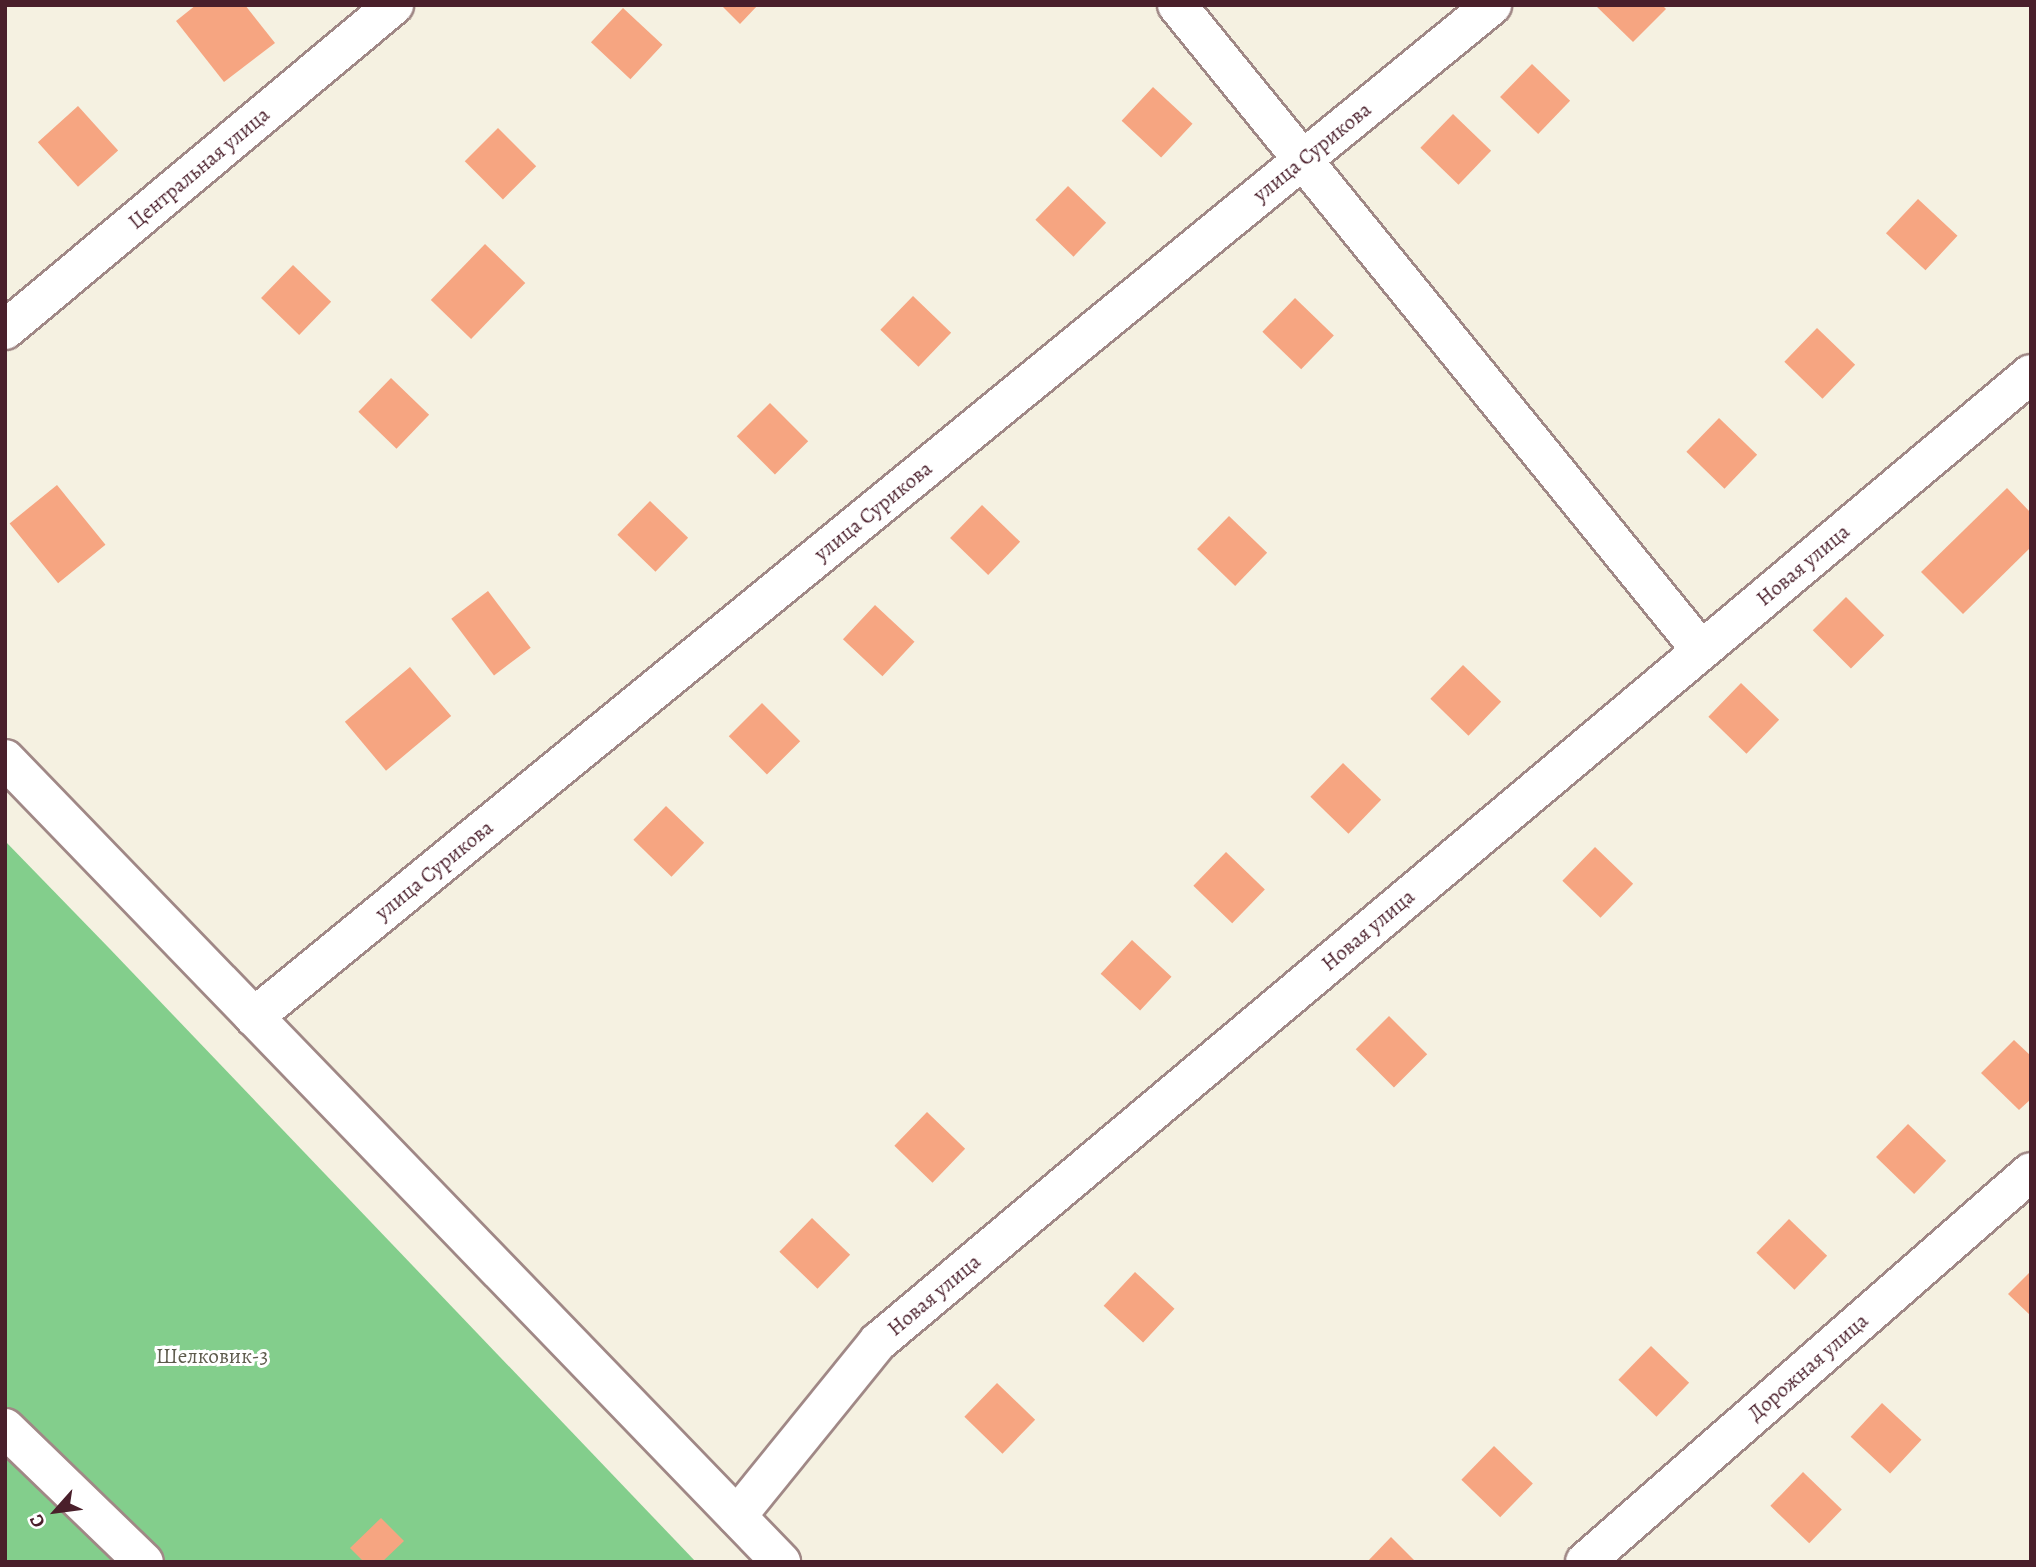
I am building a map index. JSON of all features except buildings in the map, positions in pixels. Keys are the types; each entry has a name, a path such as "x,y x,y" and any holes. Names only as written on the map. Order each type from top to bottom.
{"street":[{"name":"Центральная улица","path":"5,330 394,5"},
{"path":"1177,5 1701,650"},
{"name":"улица Сурикова","path":"254,1017 1492,5"},
{"name":"Новая улица","path":"737,1516 878,1342 2031,374"},
{"path":"5,759 781,1562"},
{"name":"Дорожная улица","path":"1585,1562 2031,1172"},
{"path":"5,1428 144,1562"}],"green space":[{"name":"Шелковик-3","path":"5,841 109,948 696,1562 5,1562"}]}
